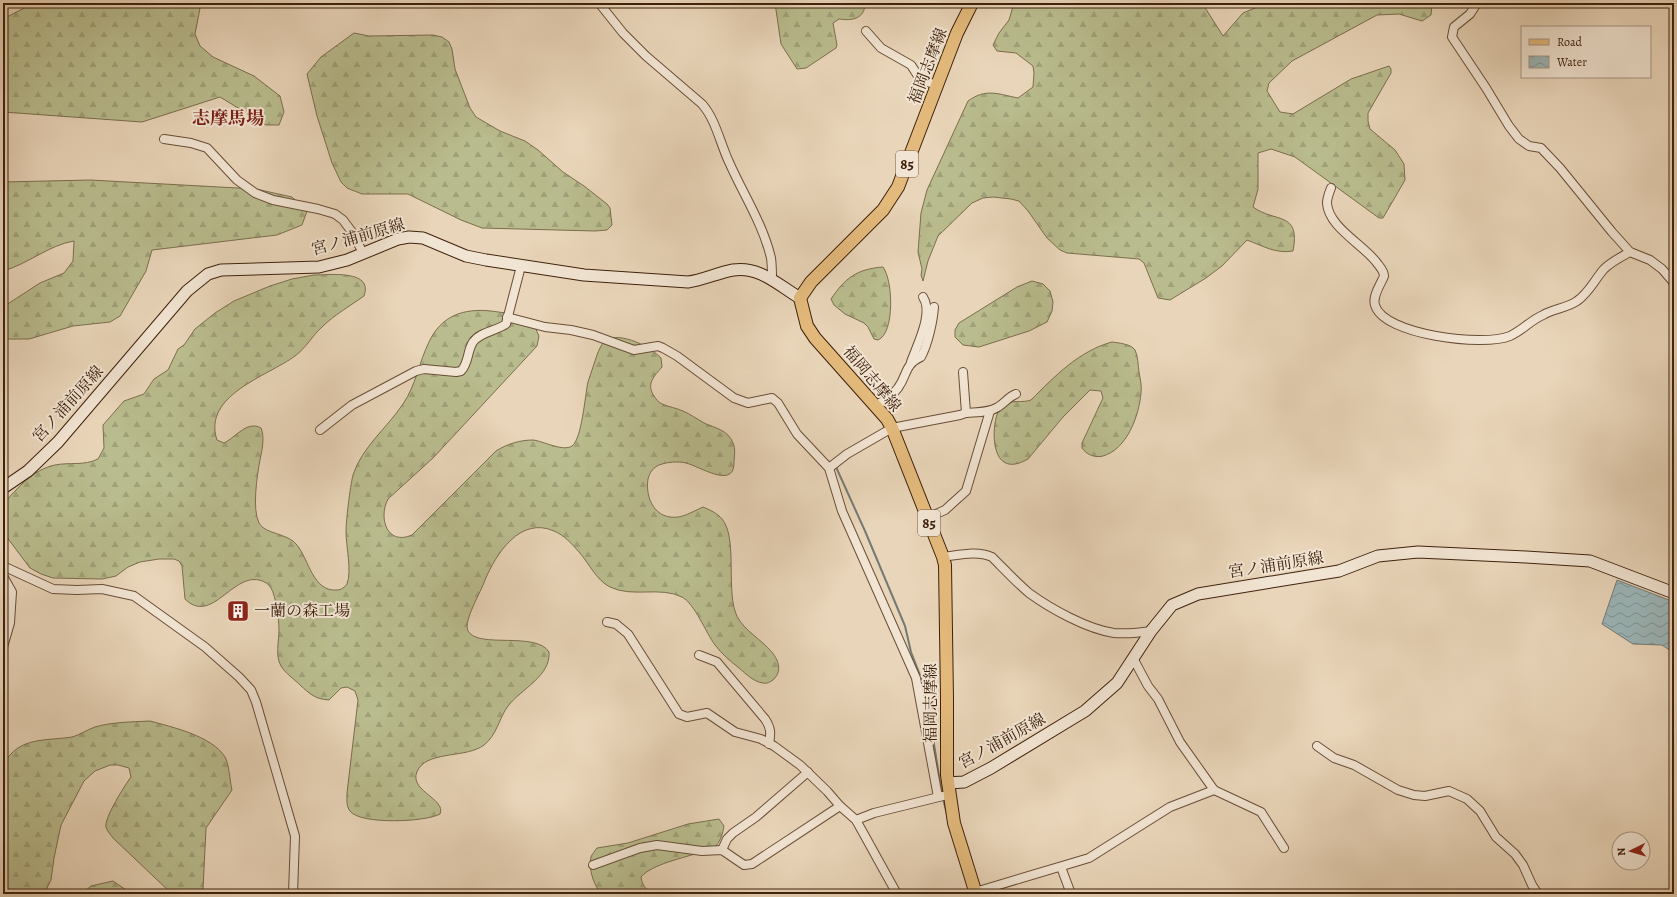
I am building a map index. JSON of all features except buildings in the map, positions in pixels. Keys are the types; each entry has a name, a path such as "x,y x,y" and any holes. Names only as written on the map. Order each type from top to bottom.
{"main road":[{"name":"福岡志摩線","path":"972,3 957,33 936,85 898,187 883,210 811,282 800,298 807,326 815,338 876,405 892,428 943,557 946,608 945,792 976,893"},
{"name":"宮ノ浦前原線","path":"3,488 28,471 58,442 187,291 208,274 237,268 319,267 341,262 398,239 409,237 422,238 466,256 584,275 688,282 697,281 732,270 746,270 760,273 800,298"},
{"name":"宮ノ浦前原線","path":"945,792 978,775 1085,711 1117,683 1151,631 1172,605 1198,594 1338,571 1378,556 1418,552 1590,561 1674,593"}],"street":[{"path":"599,3 622,33 707,110 713,120 729,162 753,212 768,248 771,260 772,280"},
{"path":"1477,3 1470,14 1454,27 1452,37 1453,41 1486,88 1509,126 1519,139 1529,146 1541,148 1560,168 1630,252 1650,260 1662,269 1674,283"},
{"path":"866,31 881,48 911,65 920,79 936,85"},
{"path":"164,139 192,143 208,148 237,180 255,194 273,200 335,214 352,232 363,253"},
{"path":"1331,188 1327,203 1329,212 1339,226 1373,257 1384,273 1374,298 1377,312 1401,326 1425,334 1444,338 1464,339 1507,337 1524,329 1542,315 1576,302 1588,292 1604,269 1617,259 1630,252"},
{"path":"320,430 352,405 416,371 424,369 456,372 461,371 467,363 470,348 475,340 506,324 521,266"},
{"path":"876,405 887,399 898,387 911,362 928,308 923,297"},
{"path":"911,362 923,354 928,331 932,325 934,307"},
{"path":"507,317 545,327 571,330 593,335 634,350 658,346 677,356 734,398 748,403 772,398 778,403 797,434 829,468 842,511 916,678 945,792 874,813 856,820"},
{"path":"963,372 966,413"},
{"path":"829,468 847,454 892,428 960,416 966,413 990,411 999,407 1010,396 1016,394"},
{"path":"927,518 945,510 966,491 990,411"},
{"path":"943,557 971,553 987,554 992,557 1029,593 1047,605 1082,623 1113,633 1134,634 1151,631"},
{"path":"3,566 53,589 102,589 134,596 204,647 240,677 251,690 256,702 295,836 292,894"},
{"path":"3,576 12,592 10,624 3,647"},
{"path":"607,622 616,624 628,634 679,714 687,717 707,713 731,730 769,744 785,754 808,772 840,806 856,820 897,894"},
{"path":"699,655 710,658 720,665 765,719 770,727 771,734 769,744"},
{"path":"1133,658 1148,686 1158,699 1180,742 1214,790 1261,812 1284,848"},
{"path":"1317,746 1334,758 1354,765 1398,790 1414,795 1425,796 1450,791 1467,799 1480,811 1496,837 1515,854 1523,865 1538,894"},
{"path":"722,850 727,839 733,833 756,817 808,772"},
{"path":"976,893 1089,858 1170,807 1214,790"},
{"path":"593,865 648,846 663,845 702,851 722,850 744,865 752,864 840,806"},
{"path":"1061,867 1071,894"}],"green space":[{"path":"34,3 201,3 195,34 200,46 213,57 254,76 280,96 284,112 279,125 266,125 220,97 142,122 3,112 3,19"},
{"path":"775,3 865,3 863,13 857,18 849,20 839,19 833,23 837,45 836,48 806,68 797,69 781,44"},
{"path":"1014,3 1206,3 1204,6 1223,36 1243,13 1267,3 1429,3 1432,5 1431,15 1422,21 1399,14 1377,15 1292,61 1269,83 1267,91 1280,112 1293,114 1351,79 1389,66 1391,73 1368,113 1368,121 1370,129 1395,150 1404,164 1405,180 1383,218 1379,218 1295,157 1271,149 1258,153 1258,189 1253,207 1261,212 1284,220 1290,224 1293,230 1294,238 1293,251 1287,252 1275,250 1247,240 1222,266 1206,278 1170,300 1158,298 1144,263 1139,259 1067,253 1060,250 1047,238 1019,201 993,197 983,198 972,203 938,236 928,261 923,281 918,252 921,213 927,190 968,101 974,97 986,93 1018,98 1033,87 1033,66 1016,53 997,51 993,45 999,33 1009,20"},
{"path":"354,33 369,36 433,35 442,37 449,42 452,49 455,69 470,108 476,117 500,131 525,141 538,150 563,172 607,204 610,208 612,225 607,230 595,231 482,228 461,220 408,194 362,194 347,188 341,182 332,163 317,116 307,74 321,57"},
{"path":"90,180 256,189 292,197 307,211 302,225 277,235 152,250 146,271 120,316 110,322 73,326 29,339 3,339 3,307 40,283 64,273 73,261 74,241 56,246 21,264 3,271 3,182"},
{"path":"883,267 889,283 891,306 890,317 884,335 878,340 874,339 868,327 864,323 845,314 834,305 831,299 841,285 852,276 859,272"},
{"path":"314,275 348,275 356,277 362,281 365,287 364,296 327,323 295,356 254,380 228,399 219,411 215,424 217,440 224,443 246,428 256,426 261,428 263,444 255,501 259,523 262,527 288,538 297,545 312,574 322,586 337,590 343,588 347,584 349,566 346,527 349,495 353,475 362,455 397,413 407,397 434,333 447,320 462,313 481,310 506,313 534,325 539,336 537,346 433,458 388,499 384,514 387,528 396,537 412,535 496,451 505,446 533,440 564,448 572,446 581,426 588,382 596,358 604,342 613,338 619,338 636,342 645,346 661,358 662,367 652,380 651,384 652,392 657,400 662,404 683,411 704,423 725,432 734,445 734,464 732,471 728,475 714,474 683,462 665,463 657,466 651,472 647,486 648,493 653,506 663,515 678,517 703,507 716,513 722,519 727,527 731,549 732,589 735,611 744,626 770,650 776,658 779,667 777,676 770,682 766,683 756,681 747,675 726,657 715,645 696,612 682,597 665,592 628,592 610,587 605,584 593,571 583,556 571,543 561,535 554,531 542,528 530,529 520,533 511,540 496,559 473,606 467,626 468,631 474,636 483,639 532,642 542,646 549,652 548,661 545,668 534,682 508,706 492,736 484,745 468,752 432,759 419,768 416,776 417,782 421,788 438,803 440,814 421,819 394,821 379,820 356,815 350,811 347,802 358,700 355,691 347,687 341,688 329,700 320,698 313,696 287,674 278,658 279,630 277,608 273,592 268,584 259,580 249,580 240,584 213,603 204,606 195,605 185,599 182,566 179,561 174,559 159,559 140,562 128,567 116,576 102,579 53,578 30,568 3,532 3,504 14,492 32,475 47,467 61,464 82,463 98,459 104,448 103,425 124,401 144,394 154,379 168,370 178,349 184,345 195,329 215,313 234,301 270,286 292,279"},
{"path":"1032,281 1043,284 1050,291 1053,302 1052,311 1047,322 1029,331 979,347 963,345 955,337 955,330 959,323 1017,287"},
{"path":"1112,342 1128,345 1135,350 1141,388 1138,412 1125,439 1119,446 1100,457 1089,454 1082,448 1082,443 1103,398 1101,391 1090,390 1063,417 1028,459 1019,463 1010,464 999,458 996,451 994,434 999,409 1003,404 1008,402 1031,400 1068,365 1089,351"},
{"path":"150,721 180,729 211,743 219,750 226,760 232,790 206,828 204,894 172,894 109,833 106,827 108,817 131,777 129,768 118,765 110,765 95,771 84,781 61,825 51,880 44,894 3,894 3,764 8,757 18,748 30,742 72,737 95,727 108,724"},
{"path":"719,819 724,826 723,832 718,844 712,849 660,865 646,872 641,877 644,887 650,891 667,894 602,894 596,887 591,872 590,861 591,856 597,848 628,843 688,824"},
{"path":"113,881 132,894 85,894 85,891 91,886"}],"water":[{"path":"1617,580 1674,602 1674,653 1662,645 1633,644 1602,624"}],"waterway":[{"path":"836,467 905,626 911,652 925,688 942,794"},
{"path":"943,799 947,814"}],"place":[{"name":"一蘭の森工場","path":"238,611"}],"district":[{"name":"志摩馬場","path":"228,118"}]}
